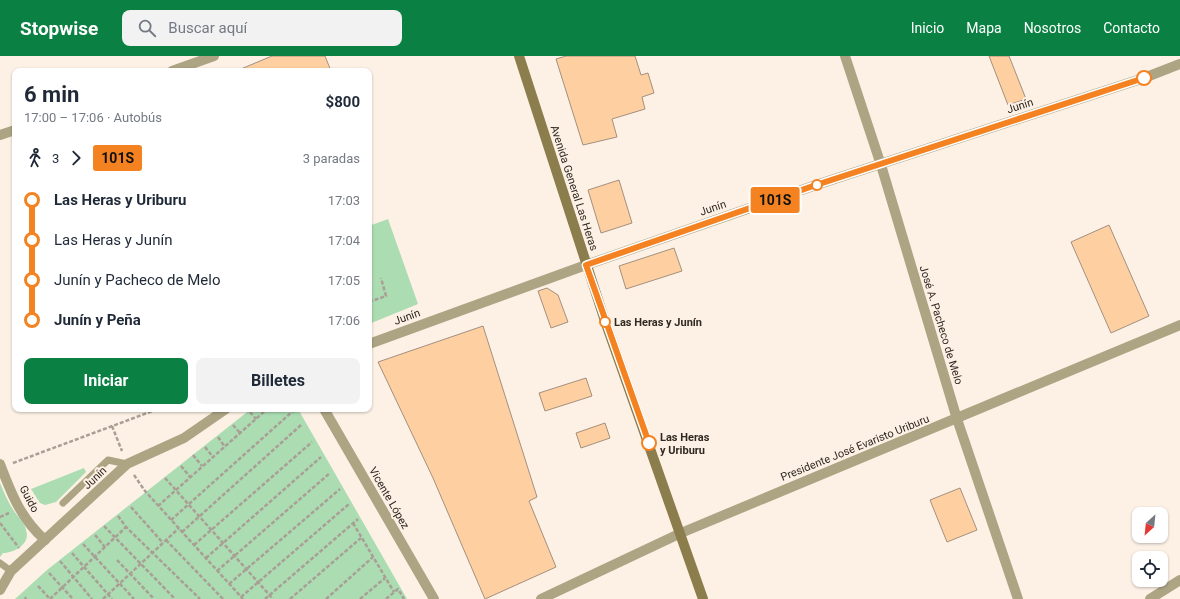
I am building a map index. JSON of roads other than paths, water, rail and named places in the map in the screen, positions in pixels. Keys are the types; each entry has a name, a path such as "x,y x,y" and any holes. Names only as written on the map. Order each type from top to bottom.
{"main road":[{"name":"Avenida General Las Heras","path":"519,56 586,265 703,599"}],"street":[{"path":"180,68 214,56"},
{"name":"José A. Pacheco de Melo","path":"845,56 881,165 957,419 1018,599"},
{"name":"Junín","path":"372,343 586,265 816,185 1144,78 1180,64"},
{"path":"0,135 12,131"},
{"name":"Presidente José Evaristo Uriburu","path":"541,599 681,533 1180,325"},
{"name":"Junín","path":"0,590 11,571 127,464 184,438 222,412"},
{"name":"Vicente López","path":"326,412 434,599"},
{"name":"Guido","path":"1,466 13,499 26,522 45,540"},
{"path":"1150,599 1180,580"}],"lane":[{"path":"63,503 108,460 127,464"},
{"path":"0,563 11,571"}],"place":[{"name":"Las Heras y Junín","path":"605,322"},
{"name":"Las Heras y Uriburu","path":"649,443"}]}
